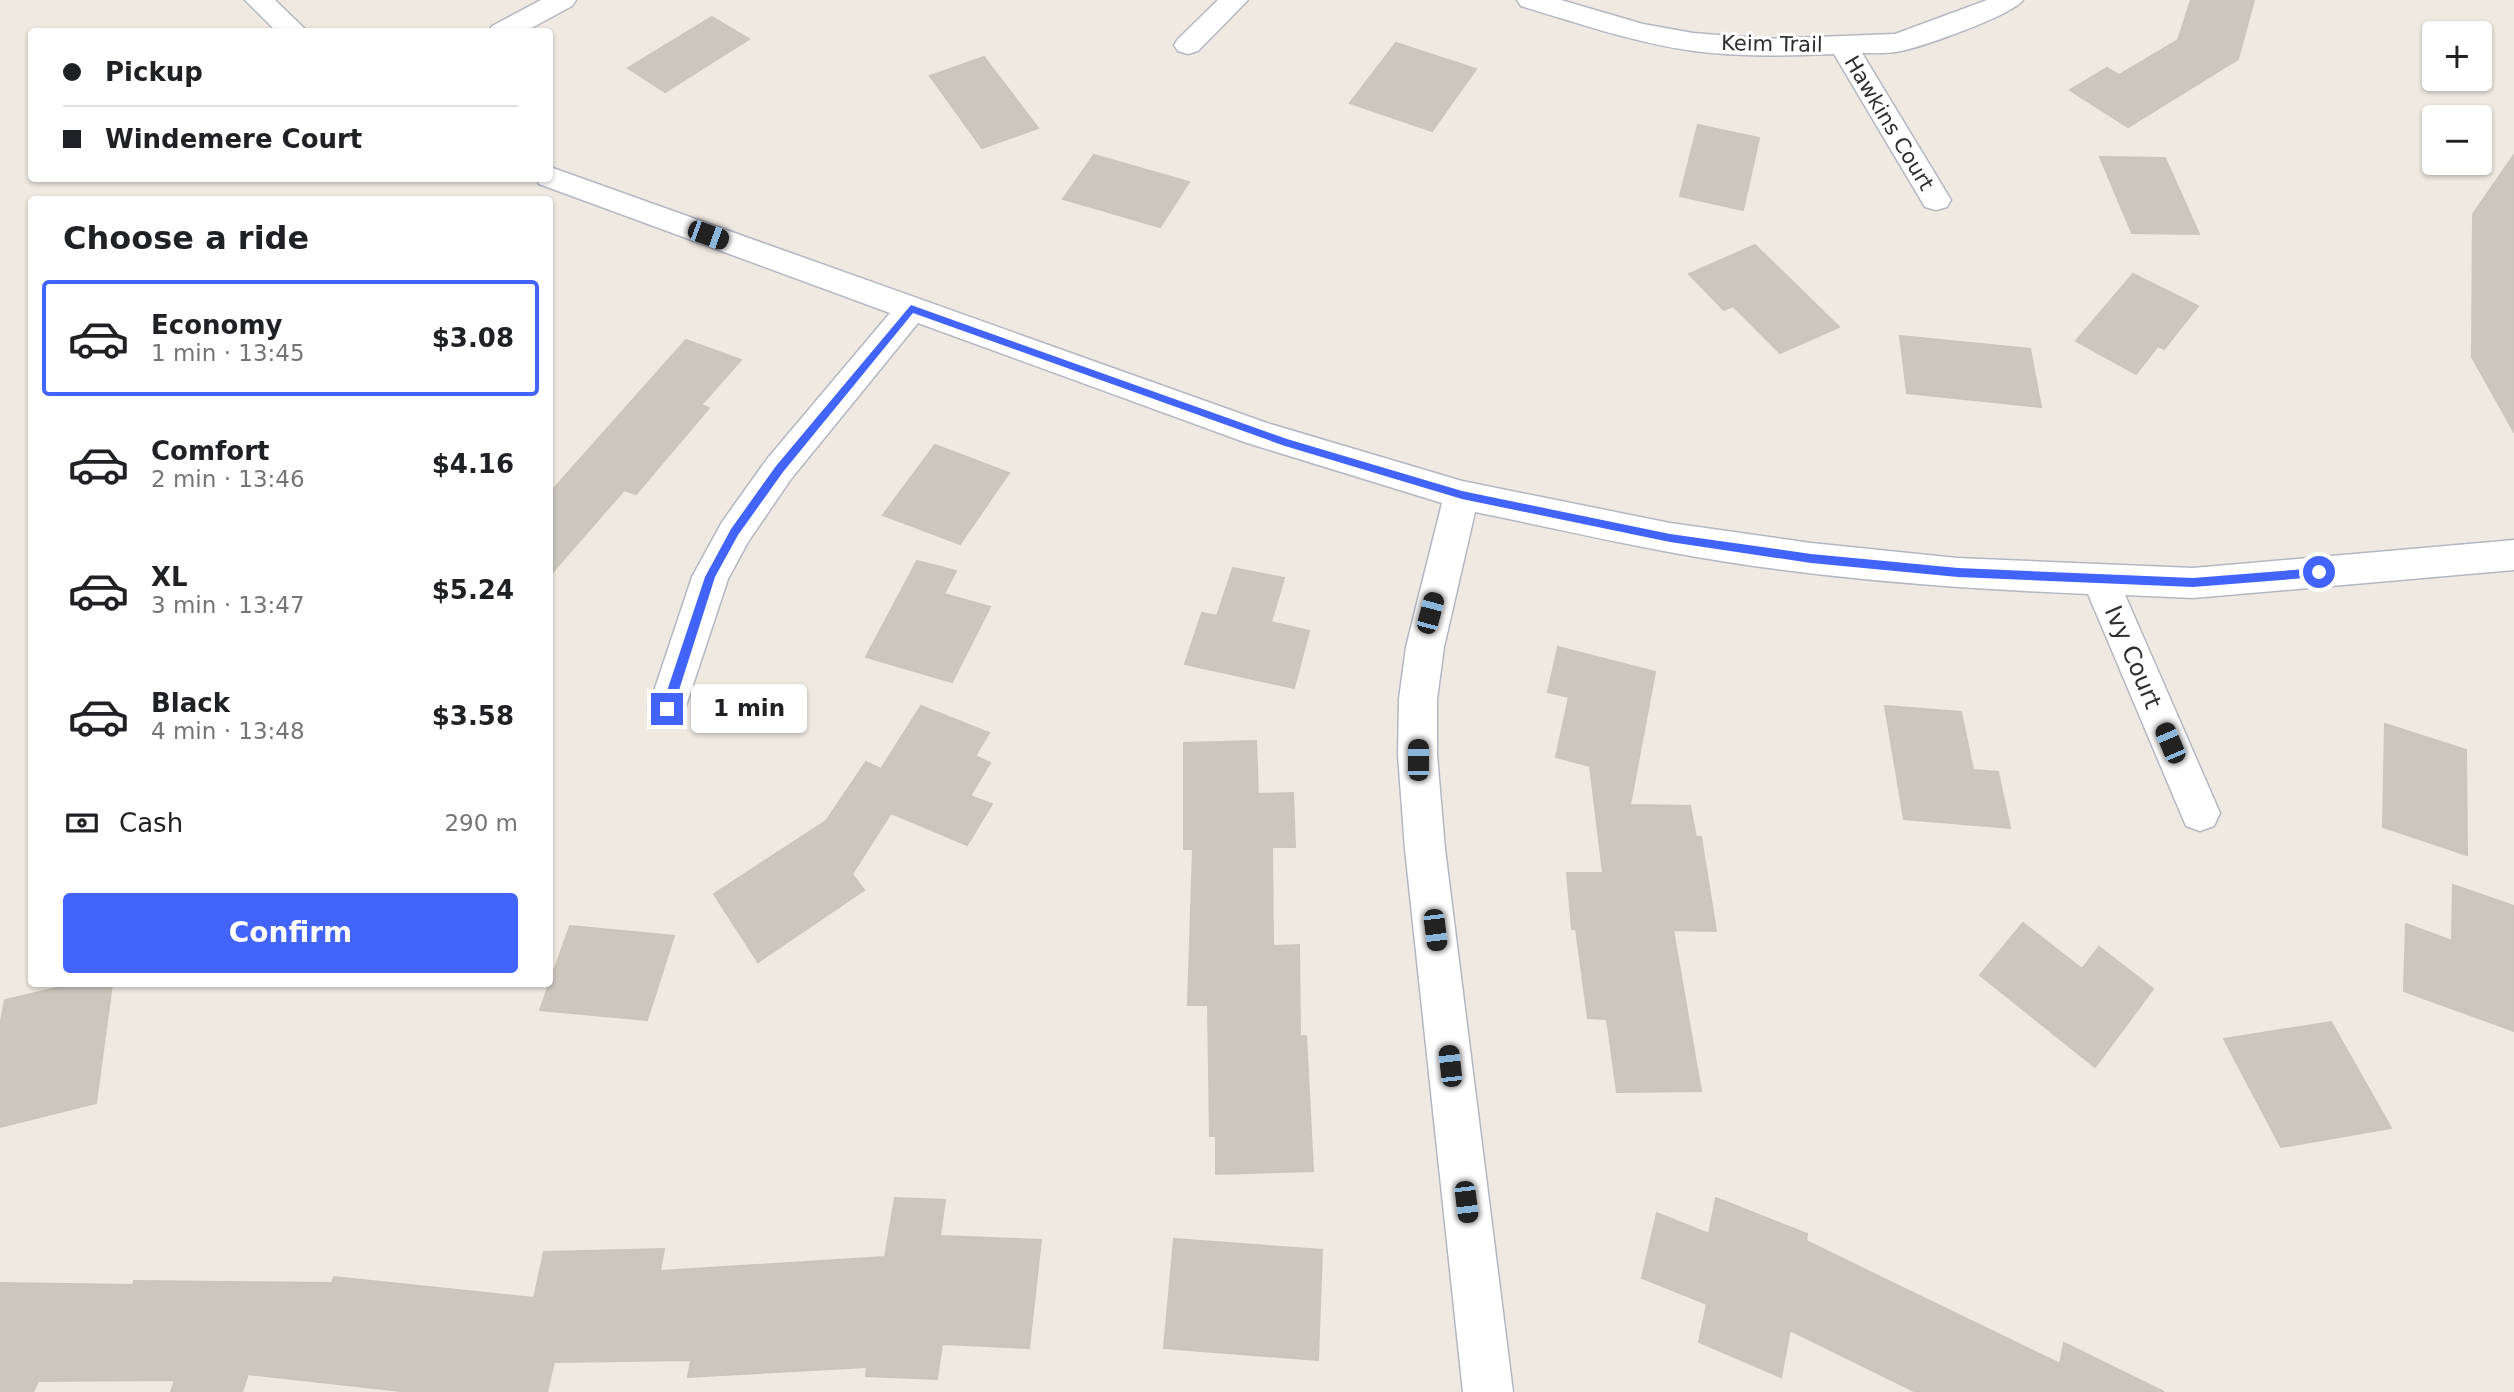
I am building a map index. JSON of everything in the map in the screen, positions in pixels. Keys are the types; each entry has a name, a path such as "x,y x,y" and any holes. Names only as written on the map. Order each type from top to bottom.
{"street":[{"path":"259,0 289,28"},
{"path":"510,28 562,0"},
{"path":"1188,45 1234,0"},
{"name":"Keim Trail","path":"1531,0 1640,32 1693,41 1769,48 1898,43 2009,0"},
{"name":"Hawkins Court","path":"1843,45 1936,200"},
{"path":"553,178 1259,434 1462,495 1670,538 1811,558 1958,573 2193,583 2514,555"},
{"path":"667,709 710,577 735,532 779,469 911,309"},
{"path":"1462,495 1430,613 1418,700 1418,760 1425,849 1488,1392"},
{"name":"Ivy Court","path":"2100,579 2200,813"}],"building":[{"path":"2191,0 2254,0 2238,59 2128,127 2070,90 2107,68 2119,75 2178,40"},
{"path":"712,17 749,39 665,92 628,68"},
{"path":"1396,43 1476,69 1432,131 1350,103"},
{"path":"984,57 1038,128 982,148 930,76"},
{"path":"1698,125 1759,138 1743,210 1680,196"},
{"path":"1094,155 1189,182 1160,227 1063,199"},
{"path":"2514,155 2514,432 2472,357 2473,214"},
{"path":"2100,157 2165,158 2199,234 2132,233"},
{"path":"1755,245 1839,327 1780,353 1733,306 1724,310 1689,274"},
{"path":"2133,274 2198,306 2164,349 2158,346 2136,374 2076,341"},
{"path":"1900,336 2030,349 2041,407 1907,393"},
{"path":"686,340 741,360 701,405 709,408 636,494 624,490 553,572 553,490"},
{"path":"935,445 1009,473 960,544 883,515"},
{"path":"917,561 956,571 944,594 990,607 952,682 866,657"},
{"path":"1233,568 1284,578 1271,622 1309,631 1294,688 1185,664 1202,613 1217,616"},
{"path":"1558,647 1655,672 1630,805 1690,806 1696,837 1701,837 1716,931 1673,930 1701,1091 1617,1092 1607,1019 1588,1018 1576,929 1572,929 1567,873 1603,873 1590,766 1556,757 1569,697 1548,692"},
{"path":"921,706 989,733 975,756 990,763 970,796 992,804 967,845 891,813 852,874 864,890 758,962 714,894 826,821 866,762 881,769"},
{"path":"1885,706 1961,712 1973,770 1998,772 2010,828 1904,819"},
{"path":"2385,724 2466,750 2467,855 2383,827"},
{"path":"1256,741 1258,794 1293,793 1295,847 1272,847 1273,946 1299,945 1300,1036 1306,1036 1313,1171 1216,1174 1216,1136 1210,1136 1208,1005 1188,1005 1193,849 1184,849 1184,743"},
{"path":"2453,885 2514,906 2514,1031 2404,991 2406,924 2452,941"},
{"path":"2023,923 2082,969 2099,947 2153,989 2095,1067 1980,975"},
{"path":"570,926 674,936 647,1020 540,1010 548,987 553,987 553,974"},
{"path":"60,987 112,987 96,1103 0,1127 0,1026 5,1000"},
{"path":"2331,1022 2391,1128 2281,1147 2224,1039"},
{"path":"895,1198 945,1200 940,1236 1041,1240 1029,1348 942,1344 937,1379 866,1376 867,1367 688,1377 691,1360 554,1362 547,1392 410,1392 248,1374 242,1392 171,1392 175,1380 38,1381 33,1392 0,1392 0,1283 332,1283 334,1277 534,1298 544,1252 664,1249 660,1271 885,1257"},
{"path":"1716,1198 1807,1234 1806,1241 2060,1364 2064,1343 2164,1392 1916,1392 1790,1330 1781,1377 1699,1342 1707,1304 1642,1278 1657,1213 1709,1234"},
{"path":"1174,1239 1322,1250 1318,1360 1164,1348"}],"route":[{"path":"667,709 710,577 735,532 779,469 911,309 1285,442 1462,495 1670,538 1811,558 1958,573 2193,583 2319,572"}]}
